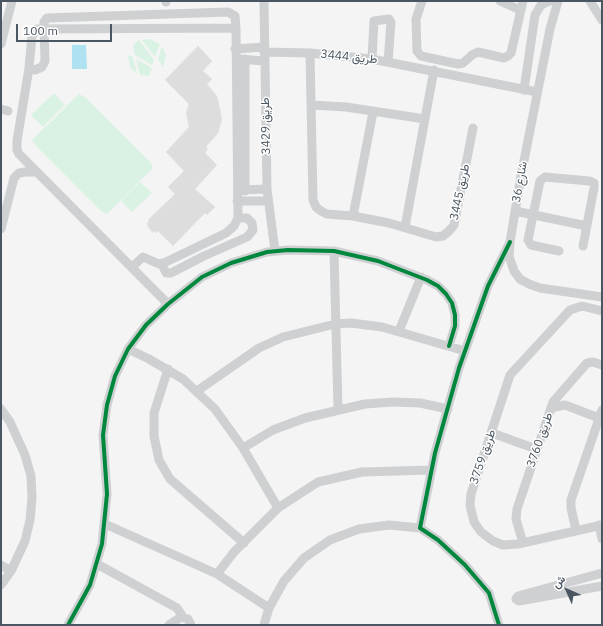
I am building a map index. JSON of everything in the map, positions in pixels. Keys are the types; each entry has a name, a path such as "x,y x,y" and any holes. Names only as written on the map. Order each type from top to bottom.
{"street":[{"path":"1,44 12,1"},
{"name":"طريق 3429","path":"264,1 267,189 275,251"},
{"path":"422,1 416,19 417,51 421,56 458,64 463,63 475,53 504,58 511,53 522,6 500,1"},
{"path":"524,90 535,14 541,5 550,1"},
{"name":"شارع 36","path":"558,1 537,92 510,242 509,256 512,268 520,279 529,284 540,288 602,297"},
{"path":"590,1 602,20"},
{"path":"29,68 35,70 42,68 45,61 44,22 47,18 228,12 235,16 235,49 240,59 242,190 237,201 238,218 234,226 226,233 162,264 143,257 132,267"},
{"path":"141,14 141,27"},
{"path":"372,59 374,21 388,19 391,22 388,62"},
{"path":"168,304 19,154 17,150 17,141 29,68 32,36 37,30 44,29 141,27 236,28"},
{"path":"235,49 264,53"},
{"path":"240,59 264,53"},
{"name":"طريق 3444","path":"264,53 310,53 372,59 434,70 537,92"},
{"path":"310,53 313,204 326,214 353,216 405,227 434,70"},
{"path":"311,105 346,107 425,120"},
{"path":"353,216 372,112"},
{"name":"طريق 3445","path":"405,227 436,236 443,236 450,230 454,224 473,128"},
{"path":"1,229 14,178 19,173 37,172"},
{"path":"559,251 529,243 528,240 540,181 548,177 592,181 595,185 583,246"},
{"path":"242,190 267,189"},
{"path":"237,201 268,201"},
{"path":"516,211 587,226"},
{"path":"162,264 166,273 171,273 250,234 254,228 250,220 244,217 238,218"},
{"path":"420,528 432,470 465,351 488,286 510,242"},
{"path":"69,625 90,585 97,564 105,524 107,494 103,435 107,405 115,376 128,349 146,325 168,304 202,277 231,263 275,251 334,251 378,262 420,277 438,286 446,294 452,304 455,314 455,326 449,346"},
{"path":"334,251 338,409"},
{"path":"204,256 213,271"},
{"path":"399,331 420,277"},
{"name":"طريق 3759","path":"601,525 508,545 493,542 480,532 472,516 470,505 471,494 492,433 507,382 513,371 570,310 582,306 602,311"},
{"path":"197,390 259,348 283,337 335,324 365,324 399,331 465,351"},
{"path":"128,349 168,369 197,390 215,408 243,448 278,508"},
{"name":"طريق 3760","path":"523,543 516,513 536,449 553,402 560,392 587,363 591,361 602,364"},
{"path":"168,369 154,413 154,436 159,460 170,479 244,542"},
{"path":"560,392 561,400 565,406"},
{"path":"243,448 273,430 305,418 338,409 365,404 393,402 420,403 448,409"},
{"path":"550,410 555,407 565,406 601,414 571,500 571,508 576,530"},
{"path":"1,409 10,422 25,456 31,476 32,498 30,520 25,541 11,571 1,585"},
{"path":"492,433 536,449"},
{"path":"217,574 244,542 278,508 318,482 362,472 432,470"},
{"path":"105,524 217,574 269,608"},
{"path":"264,625 269,608 284,580 304,558 330,540 359,529 389,525 420,528 438,540 465,565 489,592 499,625"},
{"path":"601,525 602,539"},
{"path":"97,564 177,608 183,617 188,619 191,625"},
{"path":"1,565 11,571"},
{"path":"602,573 518,596 516,599 519,601 602,586"},
{"path":"169,625 176,618 183,617"}],"green space":[{"path":"150,39 160,44 155,57 142,40"},
{"path":"139,40 154,60 152,65 135,55 133,45"},
{"path":"162,46 166,55 163,67 158,59"},
{"path":"128,55 133,57 137,74 130,67"},
{"path":"136,59 152,68 149,76 140,75"},
{"path":"54,93 65,105 43,127 31,115"},
{"path":"79,94 86,98 150,162 153,168 107,214 101,211 36,146 32,140"},
{"path":"140,182 152,193 132,212 121,201"}],"water":[{"path":"72,45 86,45 87,69 72,69"}],"building":[{"path":"198,46 212,61 203,71 212,79 207,84 217,96 222,119 218,133 206,147 208,149 205,153 217,165 195,189 215,207 207,215 205,213 173,246 158,231 156,233 154,231 152,232 147,223 149,221 148,220 175,194 168,187 184,171 166,152 189,127 186,113 189,104 165,80"}],"cycle path":[{"path":"499,625 489,593 465,565 438,540 420,528 435,453 459,368 488,286 510,242"},
{"path":"68,625 90,585 102,544 107,494 103,435 107,405 115,376 128,349 146,325 168,304 202,277 231,263 267,252 288,250 334,251 378,261 427,280 438,286 446,294 452,303 455,315 455,326 449,346"}]}
